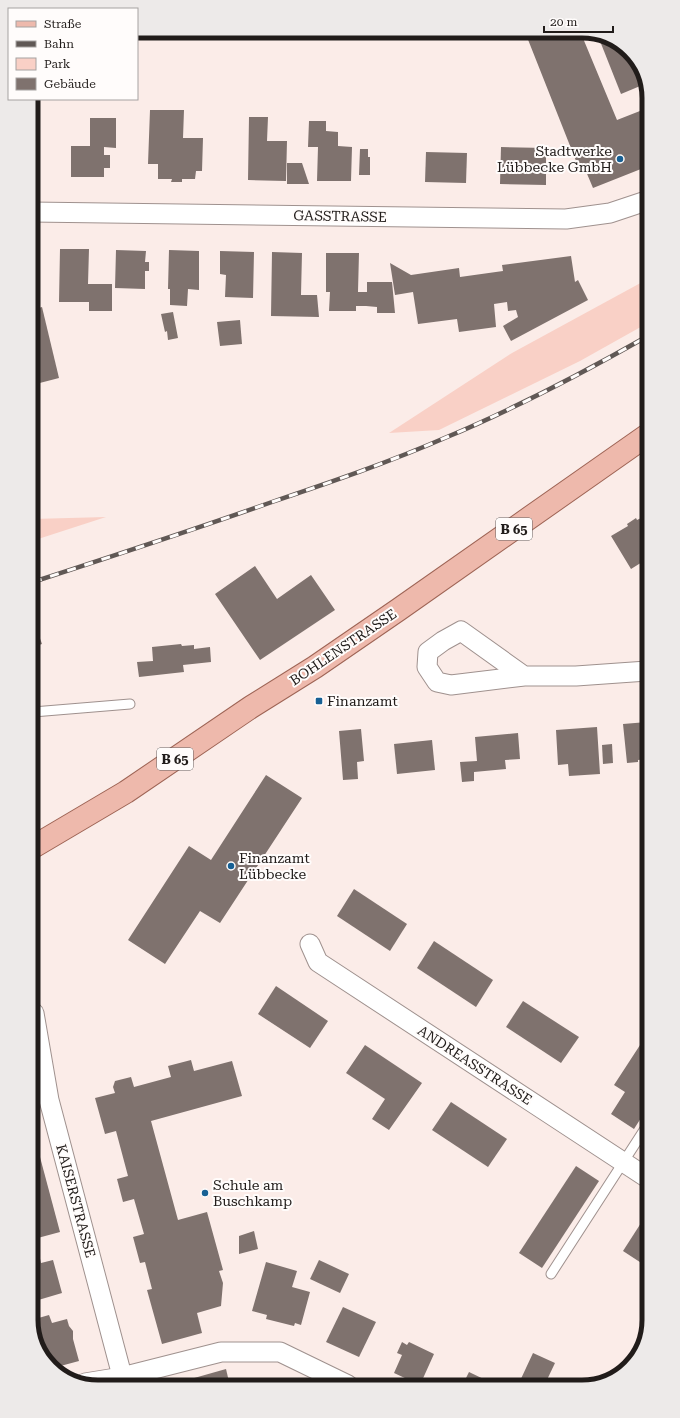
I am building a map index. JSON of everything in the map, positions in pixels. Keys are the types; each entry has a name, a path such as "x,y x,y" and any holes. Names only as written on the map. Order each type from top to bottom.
{"main road":[{"name":"BOHLENSTRASSE","path":"38,845 126,792 315,667 642,439"}],"street":[{"name":"GASSTRASSE","path":"38,212 566,219 610,213 642,202"},
{"path":"524,676 576,676 642,670"},
{"name":"ANDREASSTRASSE","path":"310,944 318,962 642,1174"},
{"name":"KAISERSTRASSE","path":"38,1035 50,1100 123,1380"},
{"path":"130,1380 221,1352 280,1352 338,1380"}],"lane":[{"path":"38,712 130,704"},
{"path":"551,1274 642,1134"}],"green space":[{"path":"642,282 642,326 580,361 439,430 389,433 512,353"},
{"path":"106,517 38,539 38,519"}],"building":[{"path":"527,38 583,38 617,120 642,110 642,169 593,188 585,169 580,171"},
{"path":"600,41 618,50 630,62 637,75 641,86 621,94"},
{"path":"150,110 184,110 183,138 203,138 202,171 196,171 195,179 182,179 182,182 171,182 172,179 158,179 158,164 148,164"},
{"path":"249,117 268,117 267,141 287,141 286,181 248,180"},
{"path":"90,118 116,118 116,148 104,147 104,155 110,155 110,168 104,168 104,177 71,177 71,146 90,146"},
{"path":"309,121 326,121 326,131 338,132 338,146 352,147 351,181 317,181 318,147 308,147"},
{"path":"501,147 546,148 546,185 500,184"},
{"path":"360,149 368,149 368,157 370,157 370,175 359,175"},
{"path":"426,152 467,153 466,183 425,182"},
{"path":"287,163 302,163 309,184 287,184"},
{"path":"60,249 89,249 88,284 112,284 112,311 89,311 89,302 59,302"},
{"path":"116,250 146,251 145,262 149,262 149,271 145,271 145,289 115,288"},
{"path":"169,250 199,251 199,290 188,289 187,306 170,305 170,289 168,289"},
{"path":"220,251 254,252 253,298 225,297 226,275 220,274"},
{"path":"272,252 302,253 301,295 317,295 319,317 271,316"},
{"path":"326,253 359,253 358,292 367,292 367,282 392,282 395,313 377,313 377,307 366,306 356,306 356,311 329,311 330,292 326,292"},
{"path":"571,256 575,282 578,280 588,300 511,341 503,326 518,317 516,310 508,311 507,302 494,304 496,327 459,332 457,319 418,324 413,292 395,295 390,263 411,275 459,268 460,277 503,271 502,265"},
{"path":"42,307 59,378 38,383 38,308"},
{"path":"173,312 178,338 168,340 167,331 165,332 161,314"},
{"path":"240,320 242,344 220,346 217,322"},
{"path":"636,518 637,520 642,518 642,562 631,569 611,536 628,526 627,524"},
{"path":"255,566 277,599 311,575 335,610 260,660 215,594"},
{"path":"38,633 42,644 38,645"},
{"path":"181,644 182,646 194,645 194,649 210,647 211,662 183,665 184,672 139,677 137,662 153,661 152,647"},
{"path":"642,722 642,760 638,760 638,762 627,763 623,724"},
{"path":"597,727 600,774 569,776 568,764 558,765 556,730"},
{"path":"361,729 364,761 357,762 358,779 343,780 339,731"},
{"path":"518,733 520,759 505,760 506,769 474,772 474,781 462,782 460,762 477,761 475,737"},
{"path":"432,740 435,770 397,774 394,744"},
{"path":"612,744 613,763 603,764 602,745"},
{"path":"266,775 302,798 220,923 200,911 165,964 128,940 189,846 211,860"},
{"path":"354,889 407,924 390,951 337,916"},
{"path":"434,941 493,980 476,1007 417,968"},
{"path":"276,986 328,1021 310,1048 258,1014"},
{"path":"523,1001 579,1037 561,1063 506,1027"},
{"path":"642,1042 642,1116 634,1129 611,1114 625,1092 614,1085"},
{"path":"365,1045 422,1083 389,1130 372,1119 385,1099 346,1073"},
{"path":"191,1060 194,1071 232,1061 242,1096 151,1121 178,1220 207,1212 223,1270 219,1271 223,1283 221,1306 197,1313 202,1333 162,1344 147,1290 152,1289 145,1262 140,1263 133,1237 144,1234 134,1199 123,1202 117,1179 128,1176 116,1131 105,1134 95,1098 115,1093 113,1087 115,1081 131,1077 134,1087 171,1077 168,1066"},
{"path":"451,1102 507,1139 488,1167 432,1130"},
{"path":"40,1157 60,1232 38,1238 38,1158"},
{"path":"576,1166 599,1181 542,1268 519,1253"},
{"path":"641,1223 642,1224 642,1263 623,1251"},
{"path":"254,1231 258,1249 239,1254 239,1236"},
{"path":"38,1250 41,1263 53,1260 62,1293 38,1300"},
{"path":"319,1260 349,1274 340,1293 310,1279"},
{"path":"266,1262 297,1271 292,1287 310,1292 301,1325 295,1323 294,1326 266,1319 267,1315 252,1311"},
{"path":"343,1307 376,1322 359,1357 326,1342"},
{"path":"49,1315 52,1323 67,1319 69,1326 73,1331 73,1339 79,1361 60,1366 50,1356 46,1350 39,1331 38,1318"},
{"path":"402,1342 407,1345 409,1342 434,1354 422,1380 409,1380 394,1373 402,1355 397,1353"},
{"path":"533,1353 555,1363 547,1380 520,1380"},
{"path":"226,1369 229,1380 187,1380"},
{"path":"469,1372 486,1380 465,1380"}],"railway":[{"path":"38,580 213,523 404,455 473,426 523,402 573,377 642,339"}],"place":[{"name":"Stadtwerke Lübbecke GmbH","path":"620,159"},
{"name":"Finanzamt","path":"319,701"},
{"name":"Finanzamt Lübbecke","path":"231,866"},
{"name":"Schule am Buschkamp","path":"205,1193"}]}
